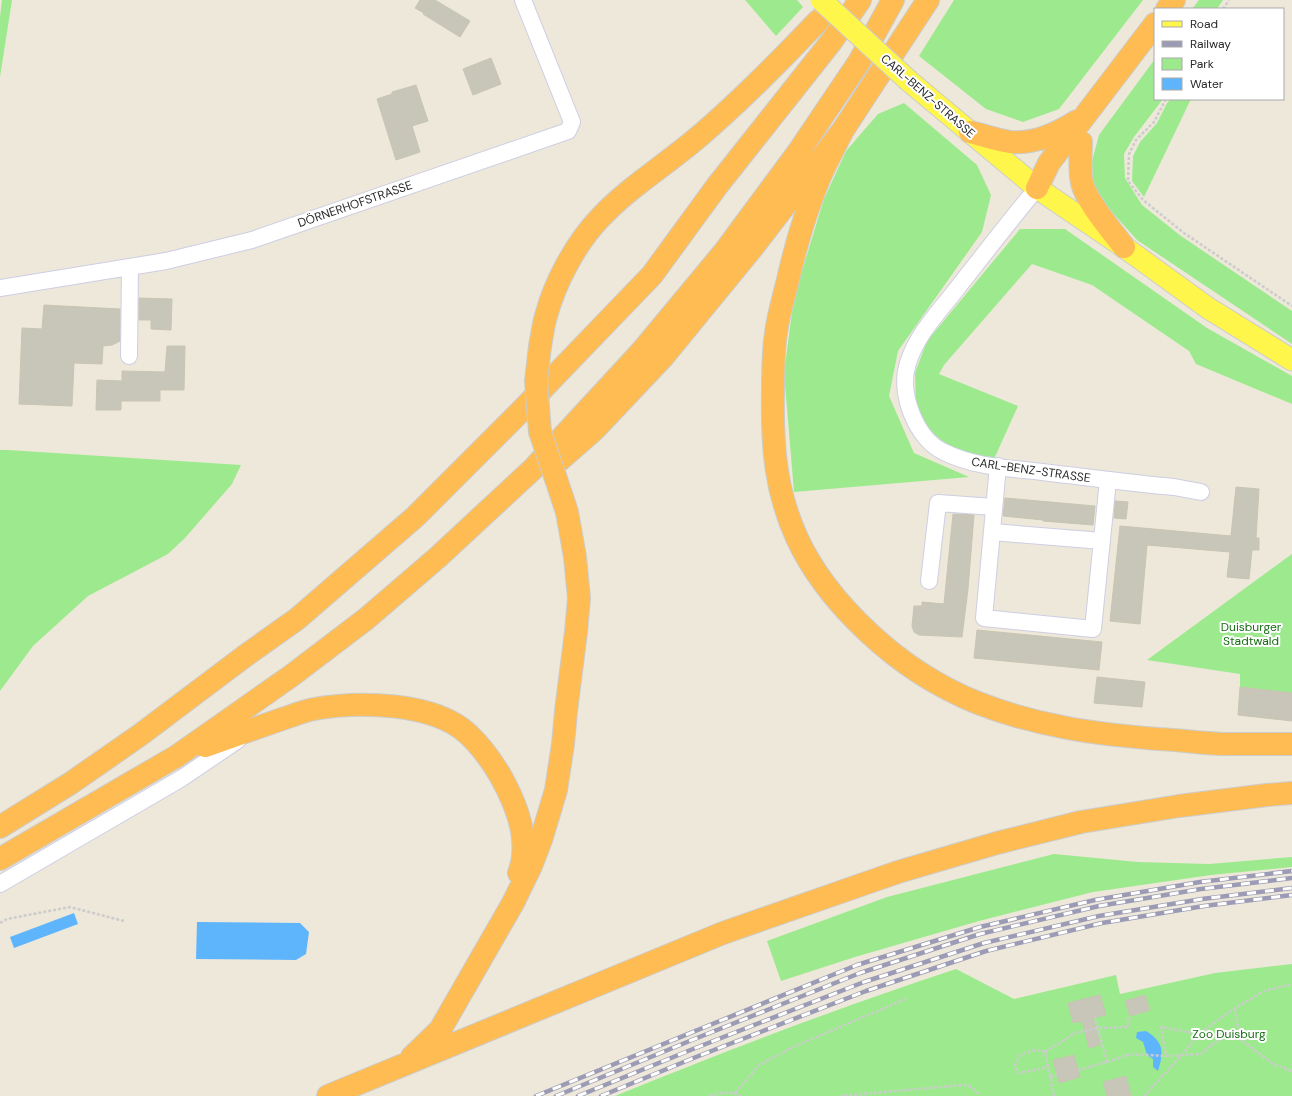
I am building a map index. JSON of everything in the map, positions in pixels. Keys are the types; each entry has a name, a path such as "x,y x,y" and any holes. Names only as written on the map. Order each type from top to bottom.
{"highway":[{"path":"404,1065 440,1030 463,992 495,928 523,884 532,840 556,790 563,744 579,598 570,509 556,480 540,432 536,381 540,346 546,316 558,283 577,248 599,219 627,192 696,139 759,81 820,10 832,0"},
{"path":"0,827 71,783 140,735 297,619 415,517 530,402 652,276 717,186 831,42 860,0"},
{"path":"0,859 177,756 298,672 366,619 437,558 534,468 642,351 725,251 799,151 858,62 894,0"},
{"path":"437,558 485,526 594,430 663,357 753,247 843,130 928,0"},
{"path":"1168,8 1174,0"},
{"path":"1184,8 1190,0"},
{"path":"717,186 820,10"},
{"path":"1037,188 1049,163 1154,25"},
{"path":"1037,188 1058,171 1154,47"},
{"path":"970,132 1010,142 1030,142 1043,139 1059,132 1083,118"},
{"path":"843,130 820,177 807,212 793,259 776,332 773,379 774,457 784,503 798,540 815,571 826,587 861,625 903,661 927,677 948,688 995,709 1050,725 1096,733 1222,744 1292,744"},
{"path":"1081,142 1080,165 1082,182 1086,195 1124,247"},
{"path":"177,756 313,709 363,704 399,707 428,713 446,719 468,733 483,750 494,766 515,806 519,819 532,840"},
{"path":"328,1096 723,934 898,872 997,842 1081,822 1186,805 1267,795 1292,794"},
{"path":"367,1096 547,1018 715,950 902,882 997,855 1178,819 1292,808"}],"main road":[{"name":"CARL-BENZ-STRASSE","path":"820,10 909,81 1037,188 1124,247 1208,308 1292,360"}],"street":[{"name":"DÖRNERHOFSTRASSE","path":"0,288 166,261 252,240 568,131 572,122 523,0"},
{"name":"CARL-BENZ-STRASSE","path":"1037,188 1002,229 919,338 907,364 905,387 912,418 926,438 942,452 964,461 1201,492"},
{"path":"129,356 130,267"},
{"path":"998,466 984,618 1093,629 1108,480"},
{"path":"929,581 938,502 994,507"},
{"path":"992,532 1102,541"},
{"path":"0,884 182,778 258,727"}],"path":[{"path":"1165,100 1154,122 1136,140 1129,154 1128,181 1143,200 1184,233 1292,306"},
{"path":"0,923 7,919 70,907 124,921"},
{"path":"1144,1096 1182,1056 1199,1034 1235,1008 1264,991 1292,984"},
{"path":"735,1093 759,1066 791,1048 908,998"},
{"path":"1235,1008 1240,1039"},
{"path":"1095,1017 1107,1062"},
{"path":"1045,1052 1075,1033 1098,1028 1128,1027 1128,1017"},
{"path":"1166,1056 1160,1027 1240,1039 1273,1064 1292,1071"},
{"path":"1078,1070 1132,1054 1182,1056 1201,1054 1222,1036"},
{"path":"1045,1052 1036,1049 1029,1051 1019,1056 1015,1066 1018,1073 1041,1069 1048,1066"},
{"path":"1045,1052 1054,1096"},
{"path":"1049,1077 1057,1075"},
{"path":"839,1096 963,1085 970,1086 977,1091 979,1096"},
{"path":"710,1096 718,1093 735,1093 741,1096"}],"green space":[{"path":"2,0 12,0 0,77 0,17"},
{"path":"745,0 797,0 803,7 776,36"},
{"path":"954,0 1143,0 1059,109 1023,122 986,109 919,56"},
{"path":"1199,0 1223,0 1218,8 1193,8"},
{"path":"1154,60 1154,100 1162,100 1134,137 1124,154 1125,178 1142,205 1181,236 1292,311 1292,344 1137,240 1111,211 1093,185 1092,161 1099,135"},
{"path":"1170,100 1191,100 1144,197 1132,181 1133,156 1140,142 1157,123"},
{"path":"904,103 977,165 991,195 982,232 898,351 889,396 914,453 969,477 794,492 784,373 794,297 824,199 846,151 878,114"},
{"path":"1020,229 1065,229 1207,328 1292,376 1292,404 1196,364 1189,351 1092,285 1032,264 944,365 939,374 1018,406 994,459 956,451 932,433 916,409 915,373 927,341"},
{"path":"0,450 241,465 232,484 185,538 168,554 88,596 33,646 0,691"},
{"name":"Duisburger Stadtwald","path":"1292,554 1292,693 1240,687 1240,674 1147,660"},
{"path":"1054,854 1138,862 1209,864 1292,857 1292,867 1211,875 1093,892 979,921 855,957 781,981 767,941 887,897"},
{"name":"Zoo Duisburg","path":"1292,964 1292,1096 615,1096 784,1030 870,998 956,969 1014,999 1116,975 1120,994 1215,973"}],"water":[{"path":"74,913 78,924 14,948 10,937"},
{"path":"197,922 300,923 309,932 306,954 296,960 196,959"},
{"path":"1146,1031 1156,1039 1161,1048 1162,1053 1158,1071 1153,1067 1153,1059 1147,1055 1143,1042 1136,1038 1137,1032"}],"building":[{"path":"420,0 435,0 470,21 460,37 415,8"},
{"path":"491,58 501,84 473,95 463,69"},
{"path":"416,85 428,121 412,126 420,152 396,160 377,99 392,94 392,92"},
{"path":"139,298 172,299 171,330 151,329 151,320 139,320"},
{"path":"44,305 120,309 120,341 112,345 103,346 102,364 74,363 72,406 19,404 22,328 42,329"},
{"path":"167,346 185,346 184,390 160,390 160,401 121,401 121,410 96,410 97,380 122,381 122,371 165,372"},
{"path":"1236,487 1259,489 1256,538 1259,538 1259,550 1252,550 1249,579 1227,577 1230,552 1147,545 1140,624 1110,621 1120,526 1231,536"},
{"path":"1005,498 1095,506 1093,525 1003,516"},
{"path":"1115,501 1128,502 1126,519 1114,518"},
{"path":"953,514 974,515 968,589 962,637 919,635 914,632 912,626 914,606 922,606 922,602 944,604"},
{"path":"977,630 1102,642 1099,670 974,658"},
{"path":"1097,677 1145,682 1142,707 1094,703"},
{"path":"1240,687 1292,693 1292,721 1238,715"},
{"path":"1100,995 1106,1015 1093,1018 1100,1045 1089,1048 1082,1021 1073,1023 1068,1003"},
{"path":"1145,995 1150,1010 1130,1016 1125,1001"},
{"path":"1074,1055 1080,1077 1059,1083 1053,1060"},
{"path":"1126,1076 1131,1096 1107,1096 1103,1082"}],"railway":[{"path":"536,1096 857,965 980,927 1095,900 1200,882 1292,871"},
{"path":"556,1096 860,973 980,934 1099,906 1201,889 1292,878"},
{"path":"578,1096 864,982 984,943 1099,916 1202,899 1292,888"},
{"path":"601,1096 696,1057 866,991 986,951 1102,923 1204,906 1292,895"}]}
